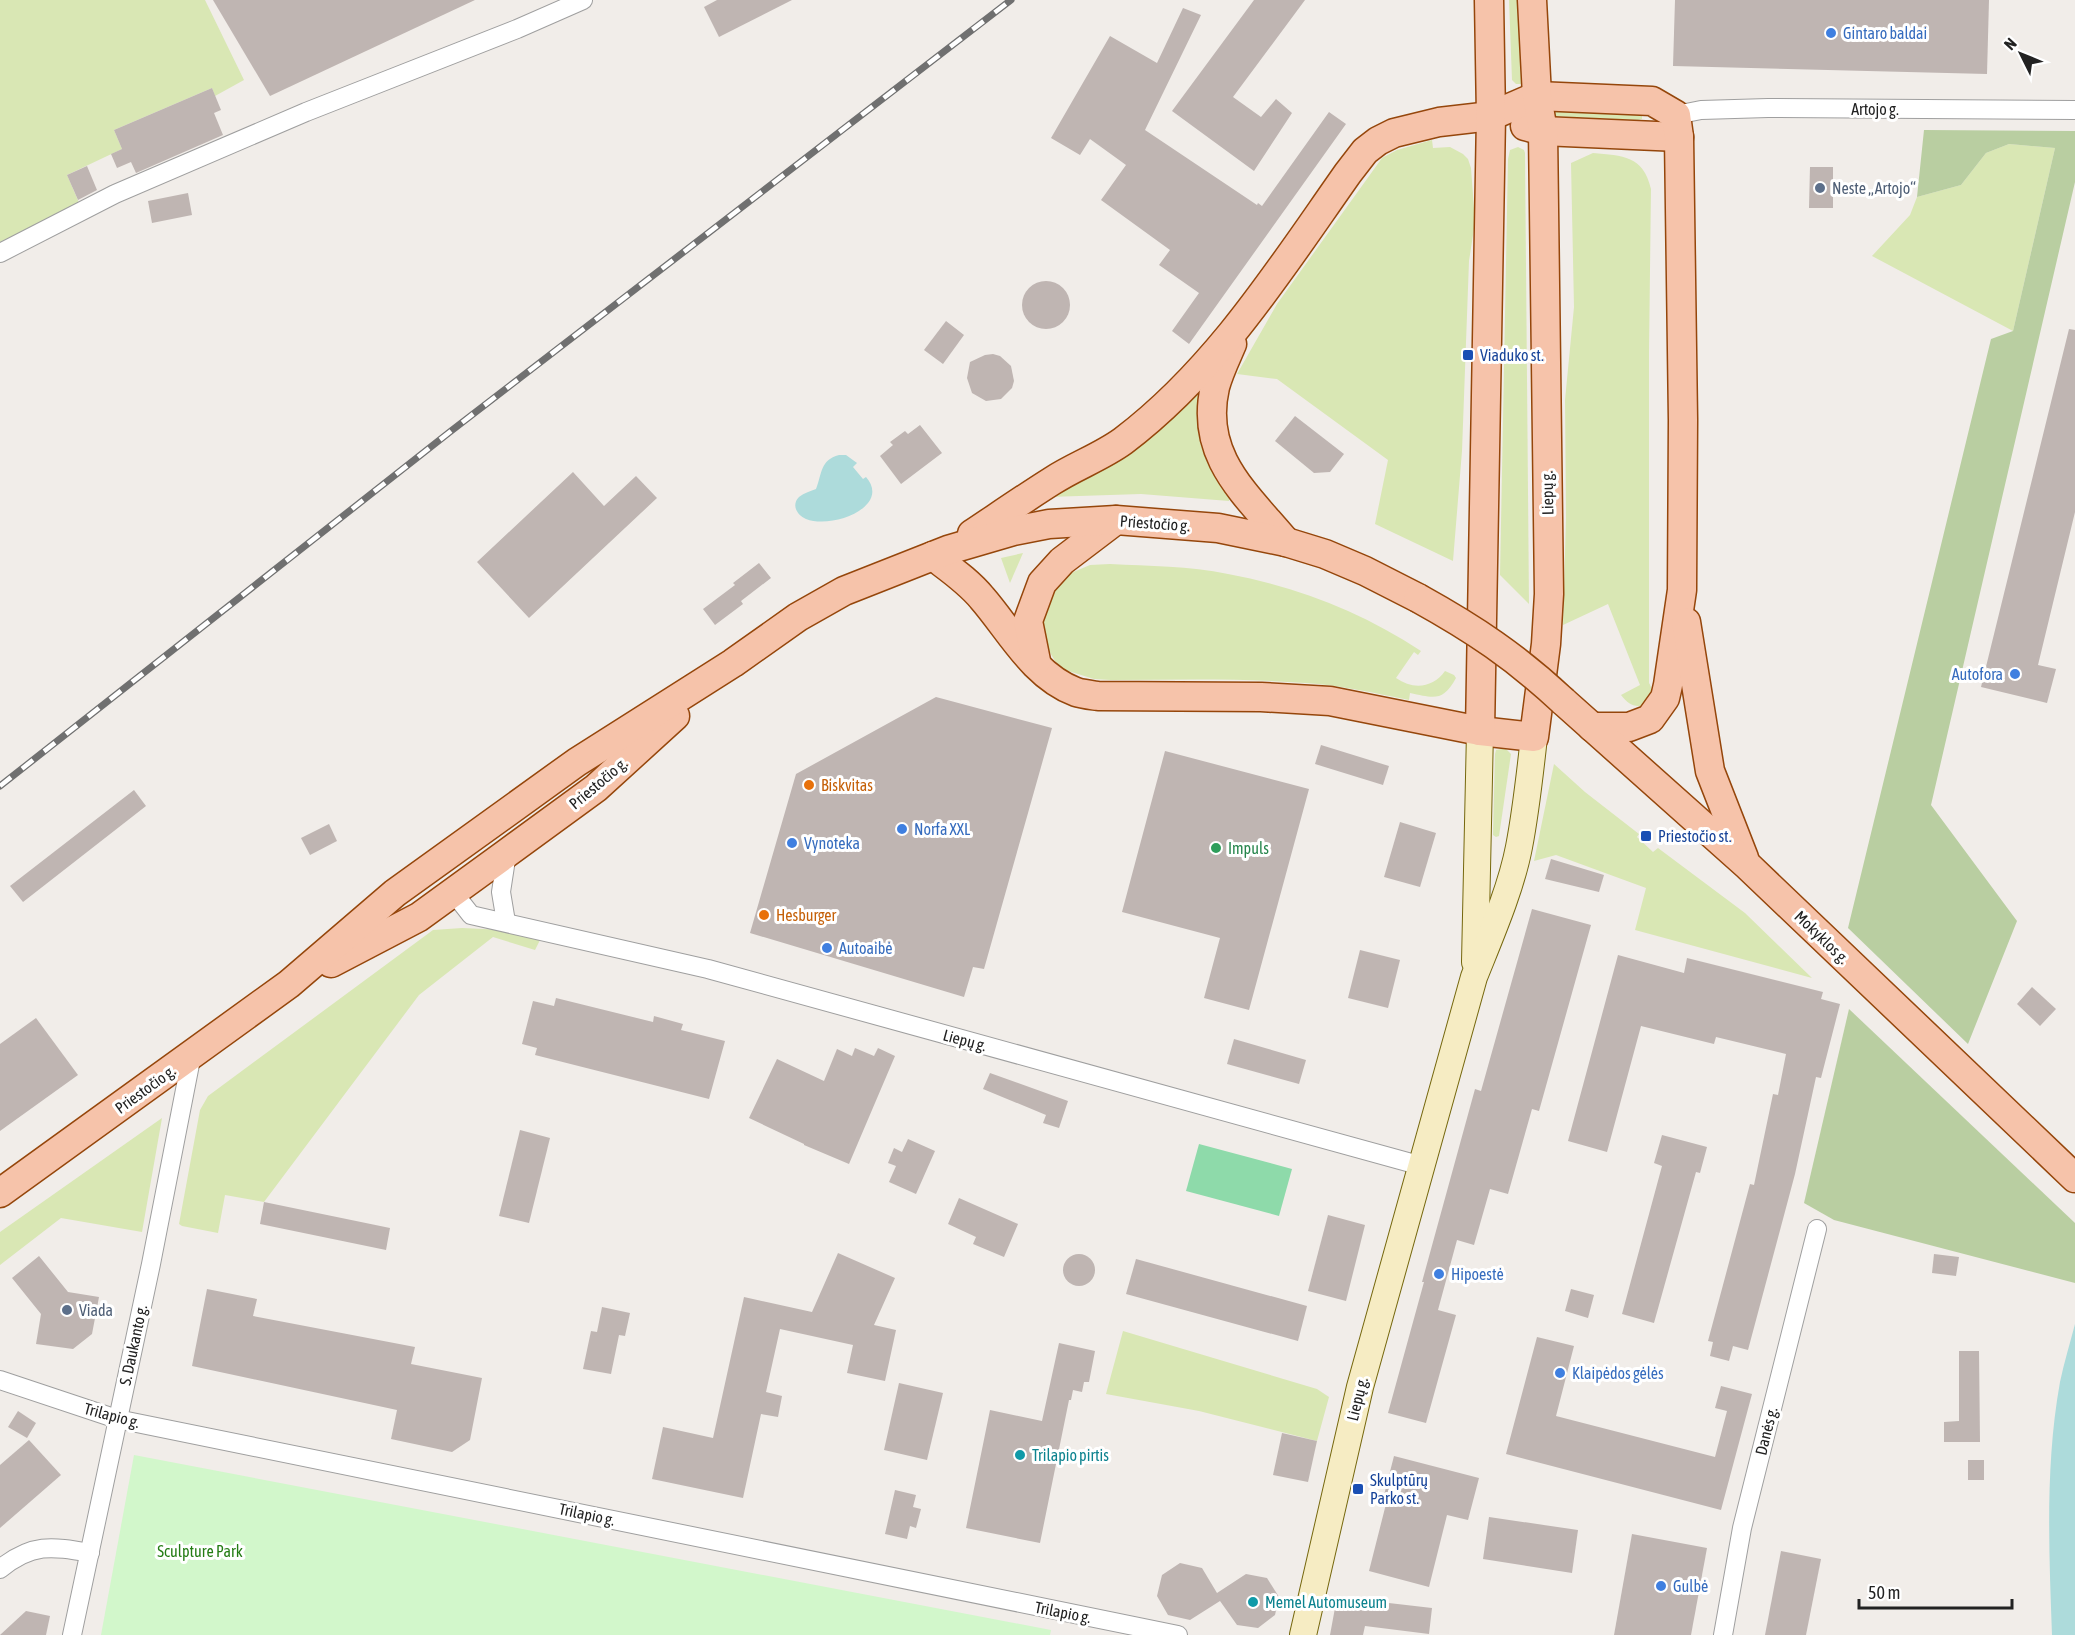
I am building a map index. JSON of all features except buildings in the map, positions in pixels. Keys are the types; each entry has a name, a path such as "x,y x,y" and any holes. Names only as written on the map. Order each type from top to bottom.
{"main road":[{"name":"Liepų g.","path":"1474,977 1491,116 1489,0"},
{"name":"Liepų g.","path":"1303,1635 1360,1387 1474,977 1498,917 1519,849 1529,786 1546,644 1549,594 1543,131 1537,96 1532,0"},
{"path":"1534,737 1480,730 1330,701 1261,696 1098,696 1076,692 1056,682 1037,666 983,599 941,553 1054,480 1088,463 1122,441 1160,410 1190,381 1241,323 1348,173 1365,151 1378,141 1394,132 1412,127 1491,116 1537,96 1652,101 1678,126 1683,420 1682,590 1699,713 1710,771 1748,866"},
{"path":"1491,116 1543,131 1678,126"},
{"path":"1241,323 1215,388 1213,434 1220,458 1234,481 1286,542"},
{"path":"1037,666 1028,621 1042,583 1062,561 1116,520"},
{"name":"Priestočio g.","path":"0,1193 289,984 395,893 577,762 733,663 798,617 844,591 941,553 1012,531 1049,524 1116,520 1218,528 1286,542 1325,554 1365,571 1463,622 1505,651 1563,701"},
{"path":"1592,727 1629,727 1650,719 1665,698 1682,590"},
{"name":"Priestočio g.","path":"289,984 419,917 507,854 596,788 733,663"},
{"name":"Mokyklos g.","path":"1563,701 1748,866 2075,1178"},
{"path":"435,864 453,892"}],"street":[{"path":"0,253 115,194 306,112 517,29 583,0"},
{"name":"Artojo g.","path":"1678,126 1701,110 1768,108 2075,110"},
{"path":"506,922 501,892 507,854"},
{"name":"Liepų g.","path":"453,892 471,915 708,969 1422,1166"},
{"name":"S. Daukanto g.","path":"72,1635 151,1264 192,1054"},
{"name":"Danės g.","path":"1723,1635 1742,1528 1817,1229"},
{"name":"Trilapio g.","path":"0,1380 117,1419 1179,1635"},
{"path":"0,1569 17,1556 42,1548 61,1547 90,1553"}],"green space":[{"path":"0,0 205,0 244,80 215,96 212,88 114,130 122,149 67,175 80,205 0,242"},
{"path":"1509,0 1521,0 1525,79 1521,84 1516,84 1512,80"},
{"path":"1555,110 1636,113 1642,116 1642,119 1552,116 1545,112"},
{"path":"1924,130 2075,131 2075,182 1931,805 2017,921 1968,1044 1848,928 1991,339 2013,331 2055,148 2009,144 1986,153 1961,185 1917,197"},
{"path":"1432,140 1433,148 1450,147 1468,159 1471,168 1475,222 1469,261 1462,451 1453,561 1375,524 1388,460 1277,379 1237,374 1277,304 1382,158 1397,150"},
{"path":"2009,144 2055,148 2013,331 1872,256 1910,215 1917,197 1961,185 1986,153"},
{"path":"1518,147 1525,153 1529,604 1500,575 1508,159 1510,150"},
{"path":"1593,153 1614,155 1637,163 1643,169 1651,189 1649,683 1651,695 1644,706 1631,704 1621,695 1640,685 1608,604 1563,625 1566,518 1565,400 1574,307 1571,163"},
{"path":"1198,390 1201,392 1197,419 1198,431 1204,454 1215,476 1230,496 1229,501 1141,494 1048,497"},
{"path":"1023,553 1010,583 1001,558"},
{"path":"1110,564 1213,571 1254,579 1304,594 1376,624 1421,651 1418,655 1414,652 1396,678 1402,682 1416,686 1429,684 1445,671 1456,678 1442,695 1432,697 1410,693 1409,700 1318,684 1232,680 1111,680 1094,679 1065,670 1055,661 1045,644 1041,616 1056,589 1071,573 1090,565"},
{"path":"1506,749 1511,754 1499,836 1496,837 1493,835 1495,754 1496,750"},
{"path":"1554,764 1585,792 1639,834 1637,837 1653,852 1658,848 1745,913 1812,978 1635,930 1646,888 1556,855 1534,861"},
{"path":"462,928 505,930 541,938 535,950 493,937 419,995 264,1202 225,1195 218,1233 179,1224 200,1110 208,1096 433,930"},
{"path":"1849,1009 2075,1223 2075,1283 1834,1220 1804,1203"},
{"path":"162,1118 142,1232 61,1218 0,1265 0,1232"},
{"path":"1199,1144 1292,1169 1279,1216 1186,1191"},
{"path":"1123,1331 1317,1389 1329,1397 1317,1441 1199,1411 1106,1394"},
{"name":"Sculpture Park","path":"134,1455 1051,1630 1050,1635 101,1635"}],"water":[{"path":"839,455 846,455 857,463 853,467 863,479 866,477 872,486 870,500 856,513 839,519 822,522 806,519 796,510 795,503 803,494 816,489 825,464"},
{"path":"2075,1324 2075,1635 2052,1635 2049,1508 2052,1445 2060,1382"}],"railway":[{"path":"0,786 451,431 1011,0"}],"place":[{"name":"Gintaro baldai","path":"1831,33"},
{"name":"Neste „Artojo“","path":"1820,188"},
{"name":"Viaduko st.","path":"1468,355"},
{"name":"Autofora","path":"2015,674"},
{"name":"Biskvitas","path":"809,785"},
{"name":"Norfa XXL","path":"902,829"},
{"name":"Priestočio st.","path":"1646,836"},
{"name":"Vynoteka","path":"792,843"},
{"name":"Impuls","path":"1216,848"},
{"name":"Hesburger","path":"764,915"},
{"name":"Autoaibė","path":"827,948"},
{"name":"Hipoestė","path":"1439,1274"},
{"name":"Viada","path":"67,1310"},
{"name":"Klaipėdos gėlės","path":"1560,1373"},
{"name":"Trilapio pirtis","path":"1020,1455"},
{"name":"Skulptūrų Parko st.","path":"1358,1489"},
{"name":"Gulbė","path":"1661,1586"},
{"name":"Memel Automuseum","path":"1253,1602"}]}
